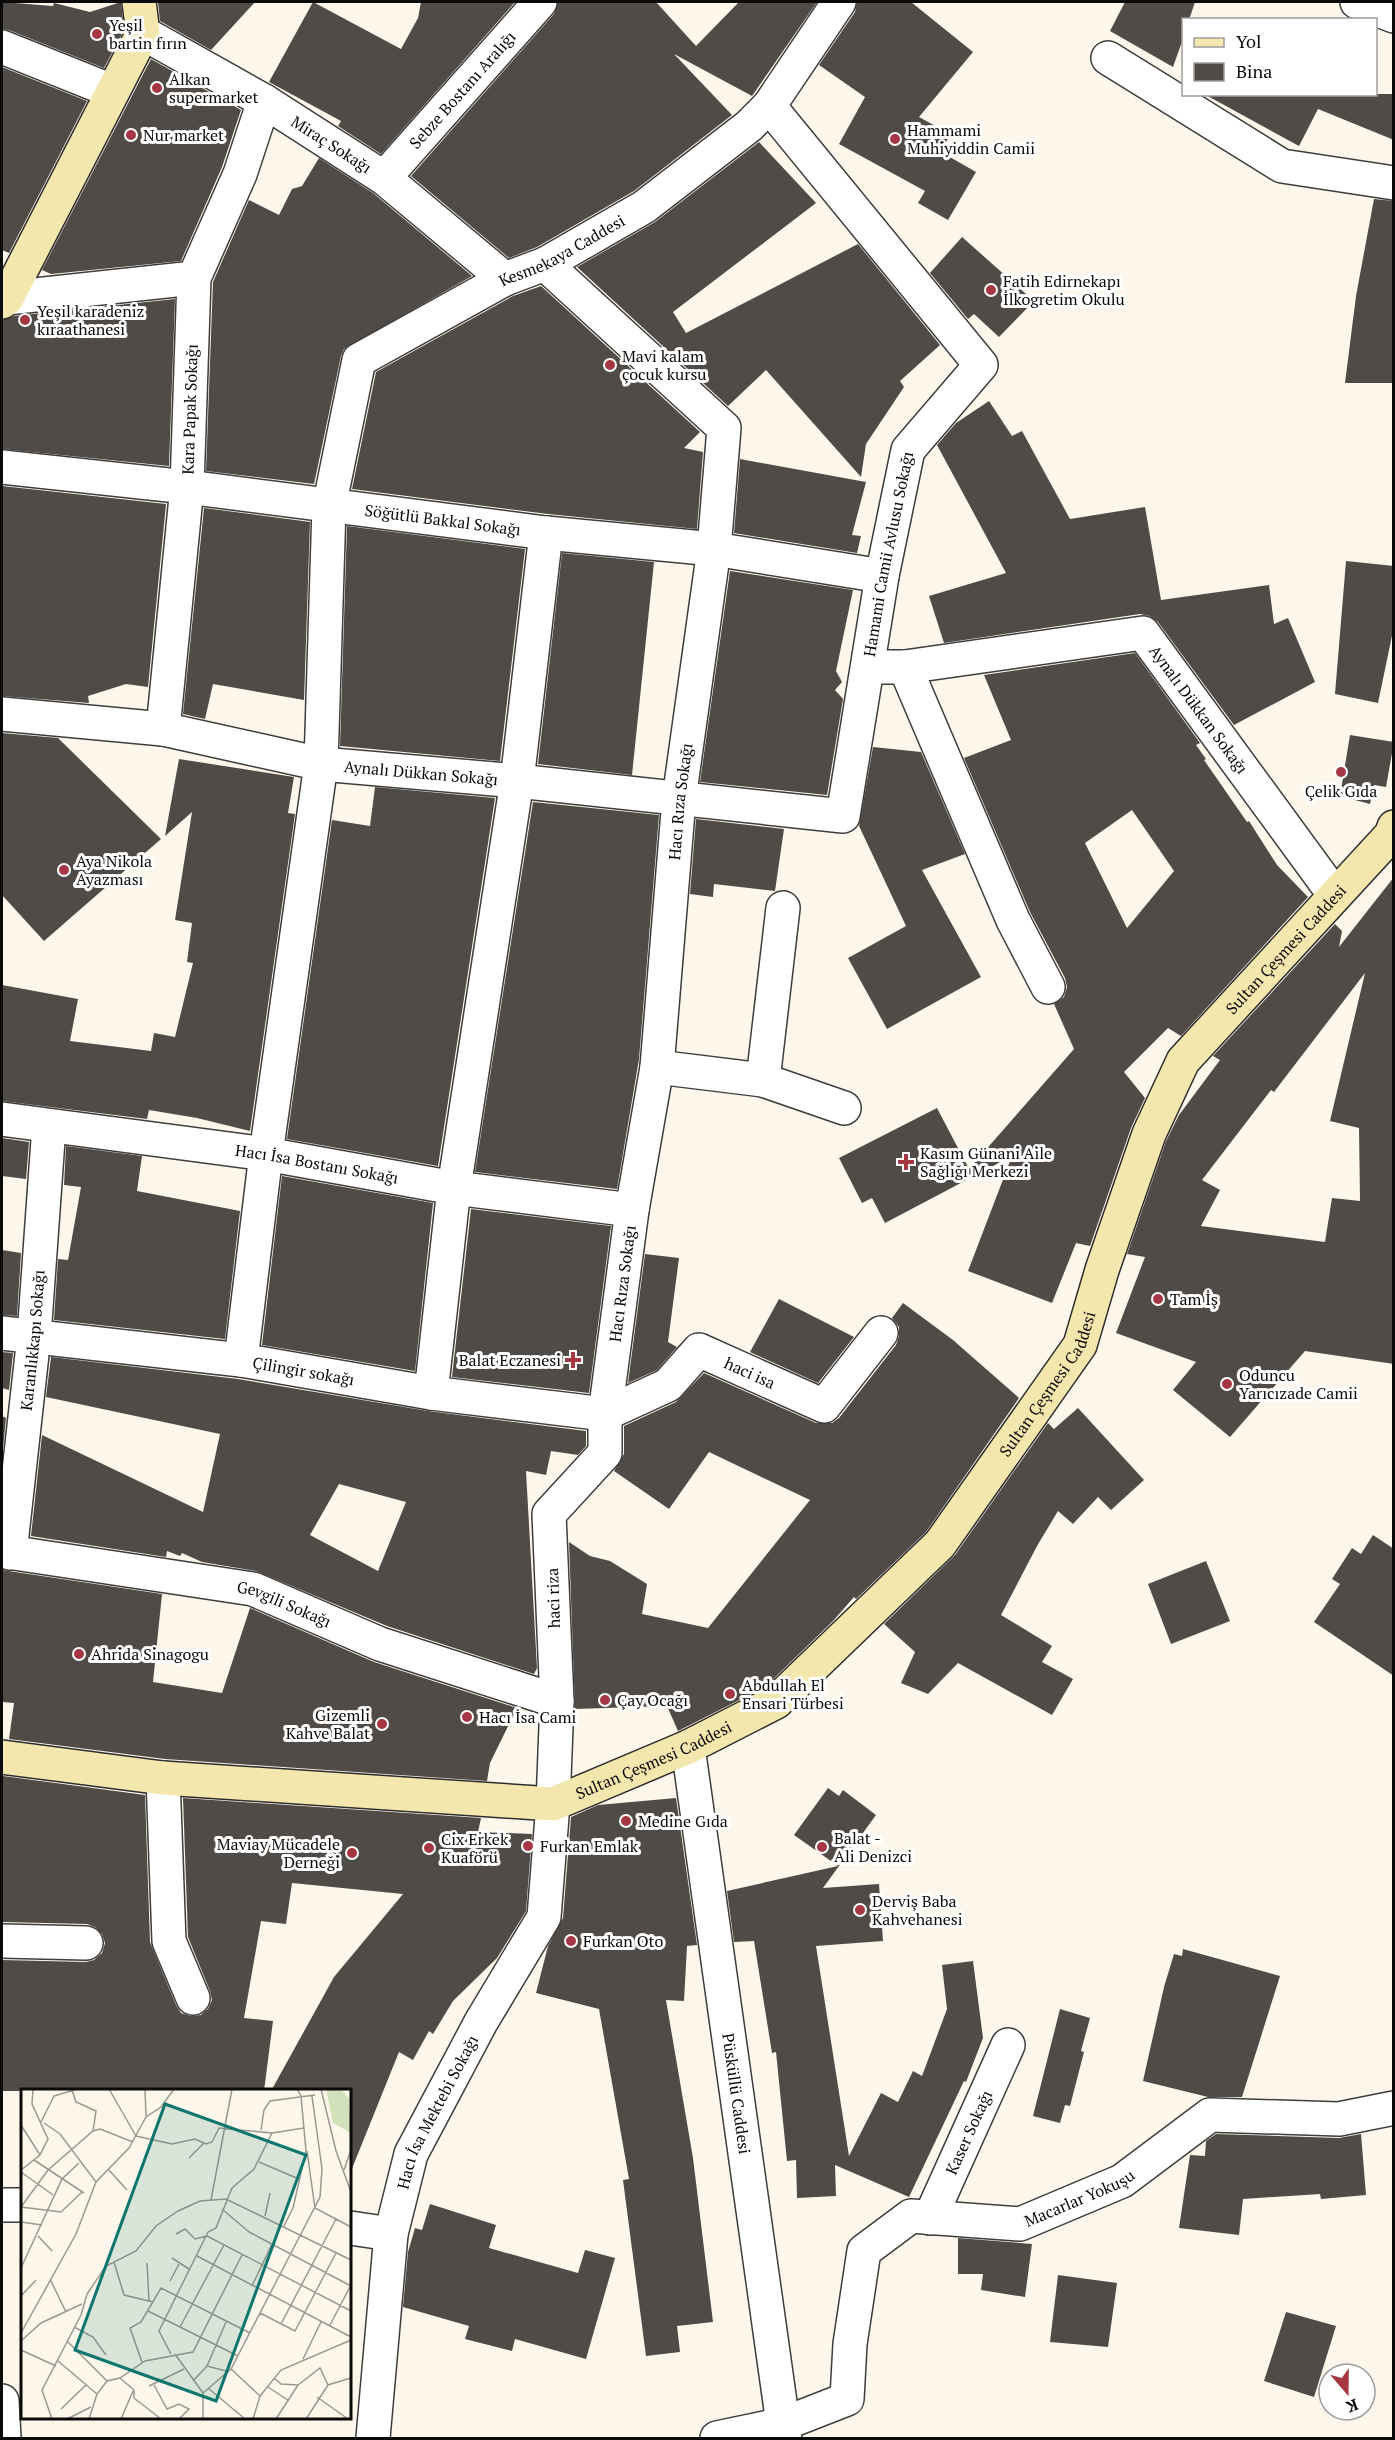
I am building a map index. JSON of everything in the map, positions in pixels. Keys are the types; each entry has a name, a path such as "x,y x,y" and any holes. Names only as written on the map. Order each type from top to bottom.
{"street":[{"name":"Sebze Bostanı Aralığı","path":"384,178 540,2"},
{"name":"Kesmekaya Caddesi","path":"241,1360 266,1154 321,764 329,507 359,360 505,279 545,264 644,207 749,126 769,106 839,2"},
{"path":"1357,2 1394,15"},
{"name":"Miraç Sokağı","path":"141,17 264,101 384,178 505,279"},
{"path":"4,300 112,92 141,17"},
{"path":"2,47 112,92"},
{"path":"1108,58 1282,166 1394,183"},
{"name":"Kara Papak Sokağı","path":"163,729 187,487 194,278 240,174 264,101"},
{"name":"Hamami Camii Avlusu Sokağı","path":"769,106 981,365 908,450 882,576 843,816"},
{"name":"Hacı Rıza Sokağı","path":"545,264 724,428 714,549 679,799 657,1067 632,1210 605,1414"},
{"path":"4,300 194,278"},
{"name":"Söğütlü Bakkal Sokağı","path":"2,467 187,487 546,533 714,549 882,576"},
{"path":"431,1393 454,1188 518,781 546,533"},
{"name":"Aynalı Dükkan Sokağı","path":"868,667 905,667 1143,633 1334,894"},
{"path":"905,667 1013,920 1048,987"},
{"name":"Aynalı Dükkan Sokağı","path":"2,714 163,729 321,764 518,781 843,816"},
{"name":"Sultan Çeşmesi Caddesi","path":"553,1804 688,1747 776,1702 940,1544 1080,1345 1102,1270 1149,1134 1183,1061 1334,894 1391,835 1394,828"},
{"path":"763,1080 783,908"},
{"path":"657,1067 763,1080 844,1108"},
{"name":"Hacı İsa Bostanı Sokağı","path":"2,1119 266,1154 454,1188 632,1210"},
{"name":"Karanlıkkapı Sokağı","path":"6,1552 34,1336 49,1126"},
{"name":"Çilingir sokağı","path":"2,1333 241,1360 431,1393 605,1414"},
{"name":"haci isa","path":"605,1414 668,1385 699,1350 824,1406 881,1333"},
{"name":"haci riza","path":"553,1804 557,1701 549,1514 605,1453 605,1414"},
{"name":"Gevgili Sokağı","path":"6,1552 254,1589 380,1644 557,1701"},
{"name":"Püsküllü Caddesi","path":"688,1747 784,2431"},
{"path":"2,1757 164,1778 553,1804"},
{"path":"164,1778 169,1941 193,1998"},
{"name":"Hacı İsa Mektebi Sokağı","path":"373,2439 391,2234 411,2154 481,2022 544,1917 553,1804"},
{"path":"2,1941 86,1943"},
{"name":"Kaser Sokağı","path":"930,2218 1008,2045"},
{"name":"Macarlar Yokuşu","path":"784,2431 847,2399 850,2344 864,2252 910,2216 1020,2224 1122,2181 1210,2115 1339,2119 1394,2108"},
{"path":"2,2205 21,2205"},
{"path":"351,2228 391,2234"},
{"path":"2,2401 4,2439"},
{"path":"717,2439 784,2431"}],"building":[{"path":"2,2 53,6 54,3 90,12 121,2 124,30 104,68 2,29"},
{"path":"158,2 255,2 211,50 160,21"},
{"path":"313,2 401,49 418,18 421,2 515,2 381,154 338,126 341,121 269,82"},
{"path":"558,2 656,2 696,46 739,2 817,2 752,96 674,54 732,115 634,191 537,247 509,258 411,176 554,14"},
{"path":"857,2 911,2 973,52 919,117 950,134 941,152 976,172 948,220 918,203 925,191 839,144 865,97 819,65 855,12"},
{"path":"1125,2 1195,2 1190,18 1182,18 1182,42 1173,67 1110,31"},
{"path":"151,59 241,110 222,167 181,261 51,274 42,270"},
{"path":"2,67 87,101 9,253 2,250"},
{"path":"1377,94 1394,94 1394,140 1318,109 1299,146 1208,96 1377,96"},
{"path":"759,142 816,203 673,312 686,333 858,244 940,345 900,381 904,387 866,444 861,477 766,370 728,406 577,267 655,222"},
{"path":"319,158 373,193 472,276 344,349 314,484 206,471 213,282 249,200 279,215 292,189 302,186"},
{"path":"1374,199 1394,201 1394,383 1345,383 1356,296"},
{"path":"962,237 1034,301 999,337 974,314 968,319 930,273"},
{"path":"541,286 700,432 684,448 703,452 697,529 548,514 352,489 376,372 513,296"},
{"path":"175,299 169,466 2,449 2,320 14,316"},
{"path":"989,401 1012,436 1022,431 1070,519 1145,507 1161,600 1269,585 1274,624 1288,618 1315,682 1234,725 1158,622 1150,616 1140,614 944,643 929,596 1006,573 937,445 956,423"},
{"path":"740,459 866,482 852,535 861,536 857,553 734,533"},
{"path":"2,486 166,504 148,687 126,684 88,696 89,703 2,696"},
{"path":"204,508 310,522 304,700 213,684 205,719 183,714"},
{"path":"347,526 525,549 500,761 340,746"},
{"path":"562,553 654,562 632,775 538,764"},
{"path":"1346,561 1394,566 1394,626 1378,703 1335,694"},
{"path":"730,571 853,590 836,671 842,682 835,690 843,699 827,795 700,782"},
{"path":"1135,653 1200,743 1196,745 1206,759 1204,760 1247,822 1249,821 1277,865 1308,897 1181,1036 1168,1028 1124,1072 1145,1098 1131,1128 1090,1246 1076,1243 1052,1303 968,1271 1012,1156 885,1223 872,1198 862,1203 839,1158 937,1108 969,1169 1074,1049 1054,1004 1064,997 1067,987 1065,978 1030,912 964,758 1011,740 984,675","holes":["1132,810 1174,871 1127,928 1085,843"]},
{"name":"Aya Nikola Ayazması","path":"2,733 58,738 161,839 44,941 2,895"},
{"path":"1350,735 1394,742 1386,787 1374,785 1370,804 1340,796"},
{"path":"873,747 921,752 965,854 922,870 981,977 887,1029 848,958 906,926 859,826"},
{"path":"179,759 294,777 288,813 295,814 250,1131 197,1118 149,1110 147,1119 2,1101 2,985 78,999 70,1041 151,1051 154,1033 175,1037 193,963 187,962 192,923 175,920 192,812 165,836"},
{"path":"375,787 495,798 438,1166 287,1139 332,820 370,826"},
{"path":"533,802 659,815 639,1059 617,1189 475,1172"},
{"path":"696,819 784,829 775,891 714,884 713,897 690,894"},
{"path":"1394,877 1394,1364 1305,1351 1230,1437 1173,1390 1196,1362 1116,1333 1145,1257 1127,1254 1166,1141 1179,1115 1220,1060 1213,1056 1335,924 1342,931 1339,947","holes":["1365,973 1330,1121 1359,1128 1360,1201 1332,1198 1325,1242 1201,1226 1220,1190 1202,1180 1271,1090 1274,1092"]},
{"path":"2,1138 29,1142 26,1179 2,1176"},
{"path":"66,1146 142,1156 137,1191 240,1211 225,1339 54,1320 58,1259 68,1260 81,1187 64,1185"},
{"path":"282,1176 433,1203 415,1371 262,1345"},
{"path":"471,1209 611,1226 589,1393 452,1377"},
{"path":"2,1250 21,1253 17,1316 2,1315"},
{"path":"645,1254 679,1258 668,1342 677,1347 657,1370 628,1383"},
{"path":"779,1299 854,1337 818,1383 750,1352"},
{"path":"903,1303 953,1340 1019,1398 926,1532 856,1599 854,1597 833,1621 765,1687 680,1730 678,1731 667,1706 575,1709 569,1542 590,1556 610,1561 647,1584 642,1614 708,1628 810,1500 709,1452 669,1509 614,1471 624,1454 624,1426 676,1402 704,1373 816,1423 832,1423 839,1418 896,1345 899,1327 892,1318"},
{"path":"2,1352 13,1353 9,1390 2,1388"},
{"path":"51,1357 238,1379 428,1411 586,1431 586,1446 578,1455 551,1451 546,1475 526,1471 537,1668 534,1674 387,1626 256,1571 202,1562 182,1553 180,1556 167,1551 166,1557 31,1536 42,1435 203,1512 220,1434 46,1397","holes":["339,1484 406,1502 378,1571 310,1535"]},
{"path":"1078,1408 1144,1480 1111,1510 1098,1497 1073,1524 1058,1511 1001,1615 1052,1646 1042,1662 1073,1679 1052,1715 958,1663 928,1694 901,1683 915,1652 884,1624 955,1555 1048,1423 1054,1429"},
{"path":"2,1416 6,1418 2,1459"},
{"path":"1373,1535 1394,1549 1394,1676 1314,1622 1340,1584 1332,1579 1352,1548 1361,1554"},
{"path":"1206,1561 1230,1621 1171,1644 1148,1584"},
{"path":"2,1570 162,1594 153,1682 222,1693 250,1608 374,1662 517,1708 490,1763 487,1781 165,1759 9,1739 14,1703 2,1702"},
{"path":"3,1776 145,1795 150,1942 176,2005 181,2013 190,2016 201,2015 208,2009 212,2000 188,1937 183,1798 481,1818 478,1832 532,1834 526,1911 497,1958 453,2001 433,2034 429,2031 413,2060 399,2052 351,2171 351,2089 272,2089 334,1977 403,1894 292,1883 286,1924 261,1921 244,2018 273,2021 264,2089 21,2089 21,2091 2,2091 2,1960 86,1962 94,1960 102,1953 105,1943 102,1934 95,1927 87,1924 2,1922"},
{"path":"828,1788 839,1796 843,1790 876,1815 823,1888 879,1884 883,1941 816,1946 849,2156 881,2093 898,2102 913,2071 922,2076 947,2009 942,1965 973,1961 983,2038 966,2082 964,2081 909,2197 835,2165 836,2196 797,2198 796,2160 787,2161 776,2052 772,2053 754,1941 734,1942 727,1891 838,1866 794,1835"},
{"path":"676,1798 697,1945 687,1946 684,2001 666,2000 693,2158 713,2322 677,2326 680,2352 646,2356 623,2180 629,2179 599,2009 536,1993 548,1946 563,1918 571,1817 598,1805"},
{"path":"1183,1949 1280,1976 1242,2097 1208,2097 1143,2081 1164,1987 1174,1954 1182,1956"},
{"path":"1060,2009 1090,2018 1070,2106 1065,2105 1060,2123 1033,2116"},
{"path":"1216,2134 1339,2138 1361,2134 1366,2195 1321,2199 1320,2194 1243,2199 1239,2235 1179,2228 1190,2155 1205,2156 1206,2141"},
{"path":"430,2204 496,2225 489,2248 578,2273 585,2250 615,2258 586,2359 515,2339 512,2351 465,2339 469,2326 403,2307 408,2252 415,2228 422,2230"},
{"path":"958,2238 1032,2244 1025,2297 981,2290 983,2274 958,2274"},
{"path":"1058,2275 1117,2283 1108,2347 1050,2342"},
{"path":"1286,2312 1336,2326 1325,2362 1317,2362 1317,2387 1314,2397 1264,2381"}],"place":[{"name":"Yeşil bartin fırın","path":"97,34"},
{"name":"Alkan supermarket","path":"157,88"},
{"name":"Nur market","path":"131,135"},
{"name":"Hammami Muhiyiddin Camii","path":"895,139"},
{"name":"Fatih Edirnekapı İlkogretim Okulu","path":"991,290"},
{"name":"Yeşil karadeniz kıraathanesi","path":"25,320"},
{"name":"Mavi kalam çocuk kursu","path":"610,365"},
{"name":"Çelik Gıda","path":"1341,772"},
{"name":"Aya Nikola Ayazması","path":"64,870"},
{"name":"Kasım Günani Aile Sağlığı Merkezi","path":"906,1162"},
{"name":"Tam İş","path":"1158,1299"},
{"name":"Balat Eczanesi","path":"573,1360"},
{"name":"Oduncu Yarıcızade Camii","path":"1227,1384"},
{"name":"Ahrida Sinagogu","path":"79,1654"},
{"name":"Abdullah El Ensari Türbesi","path":"730,1694"},
{"name":"Çay Ocağı","path":"605,1700"},
{"name":"Hacı İsa Cami","path":"467,1717"},
{"name":"Gizemli Kahve Balat","path":"382,1724"},
{"name":"Medine Gıda","path":"626,1821"},
{"name":"Furkan Emlak","path":"528,1846"},
{"name":"Balat - Ali Denizci","path":"822,1847"},
{"name":"Cix Erkek Kuaförü","path":"429,1848"},
{"name":"Maviay Mücadele Derneği","path":"352,1853"},
{"name":"Derviş Baba Kahvehanesi","path":"860,1910"},
{"name":"Furkan Oto","path":"571,1941"}]}
